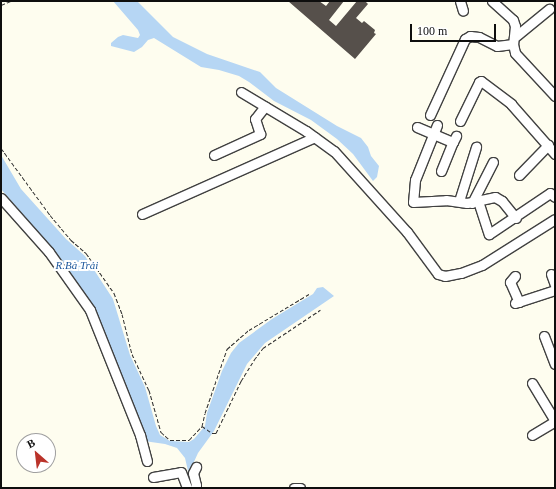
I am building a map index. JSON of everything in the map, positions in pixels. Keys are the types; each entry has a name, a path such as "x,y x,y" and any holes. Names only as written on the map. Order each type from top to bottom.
{"street":[{"path":"460,1 463,11"},
{"path":"492,1 513,20 516,26 514,40 515,53 555,96"},
{"path":"430,115 465,39 470,36 479,37 497,46 514,40 549,9"},
{"path":"460,121 479,82 481,81 512,104 555,154"},
{"path":"241,92 315,137 334,151 407,232 438,274 445,276 461,273 482,265 555,219"},
{"path":"214,155 260,134 255,119 265,106"},
{"path":"417,127 435,129 454,139 441,171"},
{"path":"435,129 415,180 413,202 475,202 495,197 502,201 516,218"},
{"path":"142,214 315,137"},
{"path":"519,175 548,145"},
{"path":"459,201 476,147"},
{"path":"492,162 475,202 489,234 516,218 550,193 555,197"},
{"path":"1,198 49,252 90,310 136,426 147,460"},
{"path":"551,274 555,285"},
{"path":"515,276 510,282 517,302 555,290"},
{"path":"544,336 555,362"},
{"path":"532,383 555,421 532,435"},
{"path":"195,488 196,485 193,473 196,467"},
{"path":"153,477 180,472 187,488"},
{"path":"294,488 300,488"}],"path":[{"path":"1,5 11,1"},
{"path":"1,148 50,215 71,240 86,253 114,293 122,314 132,354 149,390 161,432 170,440 189,440 202,426 205,413 227,350 249,330 309,294"},
{"path":"202,426 212,433 216,433 241,381 263,348 320,310"}],"water":[{"path":"113,1 137,1 173,37 207,54 260,72 276,88 337,126 361,138 368,147 371,156 379,166 377,177 373,181 353,154 337,139 311,120 274,101 239,76 219,70 201,67 154,38 148,40 142,47 134,52 111,46 111,43 123,35 138,38 140,35 138,30"},
{"name":"R.Bà Trải","path":"1,155 21,189 66,239 85,256 113,299 130,355 145,387 156,426 160,435 170,441 189,442 194,439 205,426 207,413 222,371 231,353 239,343 272,319 313,294 317,288 323,287 334,296 265,343 247,364 214,431 198,453 193,464 192,488 185,458 177,448 165,444 144,441 110,352 57,258 39,233 1,189"}],"building":[{"path":"288,1 319,1 326,6 330,1 344,1 329,20 336,26 357,1 365,1 368,4 356,18 362,23 364,21 375,30 374,33 376,34 355,59"}]}
